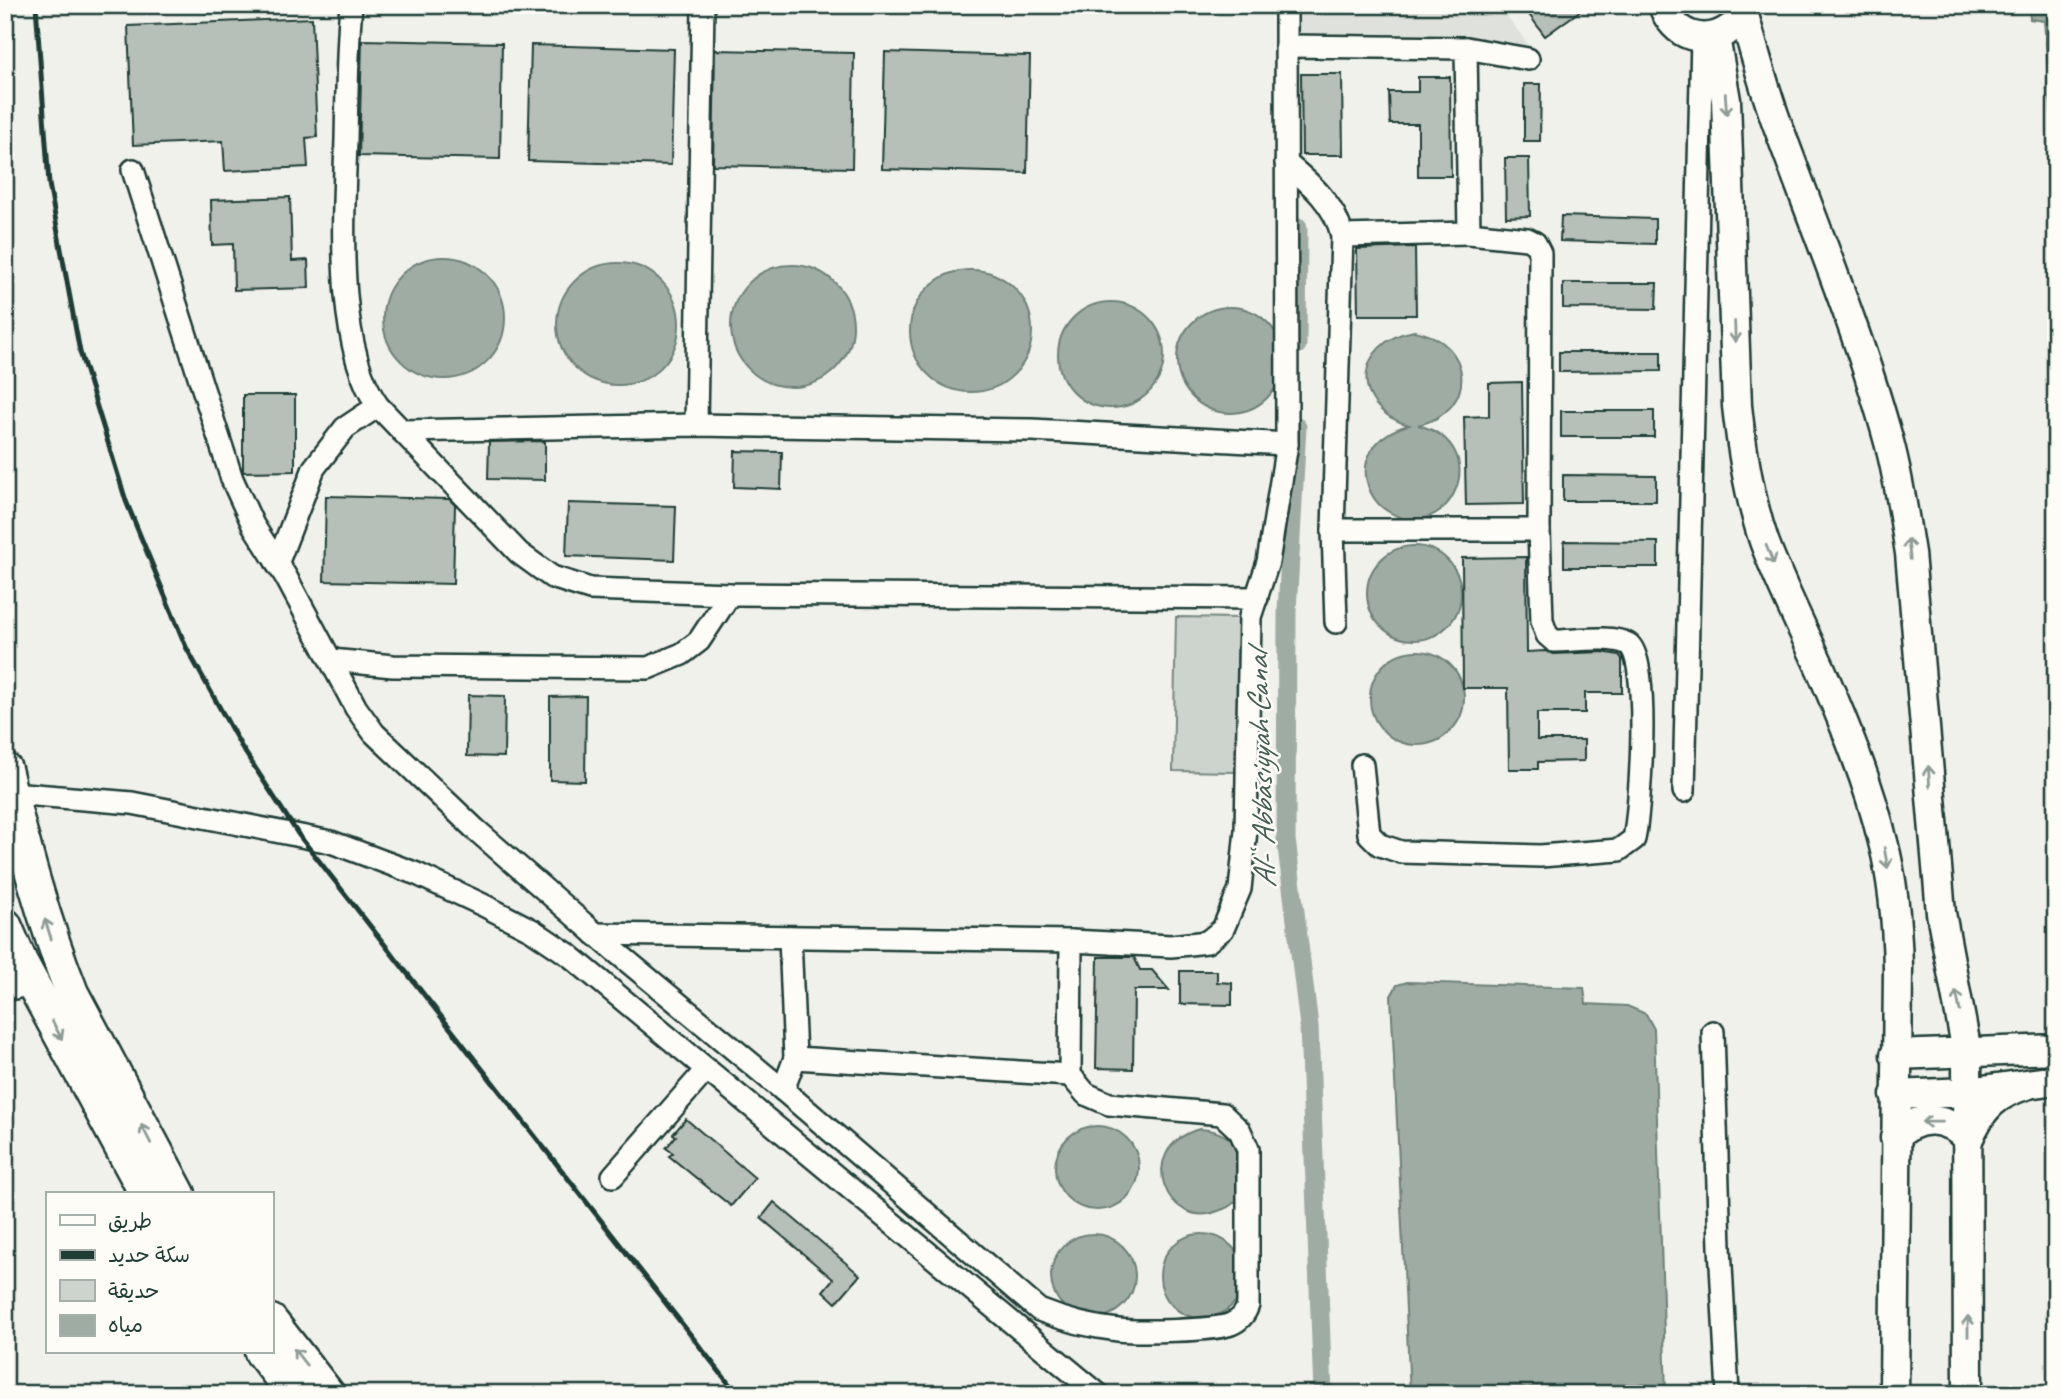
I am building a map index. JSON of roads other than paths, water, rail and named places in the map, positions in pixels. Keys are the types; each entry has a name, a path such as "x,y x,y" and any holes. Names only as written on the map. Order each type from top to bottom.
{"highway":[{"path":"8,781 41,905 72,993 178,1192"},
{"path":"5,925 19,987 145,1192"},
{"path":"273,1324 328,1394"},
{"path":"263,1354 295,1394"}],"main road":[{"path":"1663,5 1674,26 1687,35 1708,38 1732,28 1744,9"},
{"path":"1744,9 1773,112 1822,241 1878,404 1898,480 1910,553 1941,913 1968,1052 1968,1394"},
{"path":"1708,38 1726,100 1737,406 1751,498 1764,541 1846,734 1883,842 1897,931 1894,1394"},
{"path":"1895,1055 2056,1049"},
{"path":"1895,1095 1968,1091 2043,1082"},
{"path":"1968,1139 1977,1119 1991,1102 2009,1090 2043,1082"},
{"path":"1895,1138 1911,1124 1932,1120 1952,1125 1968,1139"}],"street":[{"path":"351,5 344,206 347,307 353,350 367,391 378,406 519,553 552,577 590,589 730,594 1257,598"},
{"path":"696,425 703,5"},
{"path":"595,934 1171,946 1207,942 1223,929 1240,889 1246,830 1250,618 1268,562 1287,444 1286,5"},
{"path":"1684,791 1708,38"},
{"path":"1286,46 1466,48 1528,59"},
{"path":"1466,48 1469,233"},
{"path":"1286,163 1309,182 1329,205 1339,221 1342,236 1333,530 1336,622"},
{"path":"133,170 232,479 253,525 356,708 374,733 475,829 595,934 783,1090 1039,1310 1065,1320 1119,1330 1177,1330 1230,1325 1244,1317 1248,1305 1248,1149 1240,1131 1222,1114 1109,1104 1086,1094 1070,1075 1071,942"},
{"path":"1342,236 1469,233 1527,239 1535,243 1540,253 1539,530 1542,621 1547,635 1554,641 1615,640 1631,645 1637,656 1643,725 1638,821 1634,839 1619,850 1540,856 1401,852 1380,845 1369,834 1362,765"},
{"path":"277,564 314,468 345,428 378,406"},
{"path":"402,431 696,425 1032,430 1287,444"},
{"path":"1333,530 1539,530"},
{"path":"331,660 393,666 648,668 682,654 699,641 730,594"},
{"path":"8,781 90,798 182,811 331,842 374,856 532,930 569,955 1098,1394"},
{"path":"783,1090 795,1058 790,937"},
{"path":"1713,1031 1728,1394"},
{"path":"795,1058 1070,1075"},
{"path":"613,1175 706,1070"}],"water":[{"path":"2029,5 2056,5 2056,165 2044,21 2030,19"},
{"path":"444,257 467,262 487,275 500,295 505,318 500,341 487,361 467,374 444,379 421,374 401,361 388,341 383,318 388,295 401,275 421,262"},
{"path":"618,263 641,268 661,281 674,301 679,324 674,347 661,367 641,380 618,385 595,380 575,367 562,347 557,324 562,301 575,281 595,268"},
{"path":"792,265 815,270 835,283 848,303 853,326 848,349 835,369 815,382 792,387 769,382 749,369 736,349 731,326 736,303 749,283 769,270"},
{"path":"971,270 994,275 1014,288 1027,308 1032,331 1027,354 1014,374 994,387 971,392 948,387 928,374 915,354 910,331 915,308 928,288 948,275"},
{"path":"1111,302 1131,306 1149,317 1160,335 1164,355 1160,375 1149,393 1131,404 1111,408 1091,404 1073,393 1062,375 1058,355 1062,335 1073,317 1091,306"},
{"path":"1230,307 1250,311 1268,322 1279,340 1283,360 1279,380 1268,398 1250,409 1230,413 1210,409 1192,398 1181,380 1177,360 1181,340 1192,322 1210,311"},
{"path":"1414,331 1434,337 1449,348 1458,362 1461,377 1459,392 1451,406 1438,418 1418,425 1442,436 1455,452 1459,471 1456,490 1445,505 1430,516 1411,519 1389,512 1381,506 1367,481 1366,469 1372,449 1388,434 1409,425 1390,417 1376,405 1366,376 1370,361 1379,348 1394,338"},
{"path":"1414,546 1432,550 1447,560 1457,575 1461,593 1457,611 1447,626 1432,636 1414,640 1396,636 1381,626 1371,611 1367,593 1371,575 1381,560 1396,550"},
{"path":"1417,651 1435,655 1450,665 1460,680 1464,698 1460,716 1450,731 1435,741 1417,745 1399,741 1384,731 1374,716 1370,698 1374,680 1384,665 1399,655"},
{"path":"1407,982 1584,988 1586,1004 1627,1006 1646,1014 1654,1029 1666,1394 1410,1394 1391,996 1397,985"},
{"path":"1089,1126 1105,1126 1121,1133 1132,1144 1139,1160 1136,1184 1127,1198 1105,1210 1089,1210 1073,1203 1062,1192 1055,1176 1055,1160 1062,1144 1073,1133"},
{"path":"1199,1129 1226,1136 1245,1157 1242,1185 1237,1200 1218,1211 1200,1214 1185,1210 1173,1200 1165,1186 1162,1170 1166,1154 1178,1139"},
{"path":"1093,1234 1109,1237 1123,1246 1132,1260 1135,1276 1132,1292 1123,1306 1109,1315 1093,1318 1077,1315 1063,1306 1054,1292 1051,1276 1054,1260 1063,1246 1077,1237"},
{"path":"1202,1234 1218,1237 1232,1246 1241,1260 1244,1276 1241,1292 1232,1306 1218,1315 1202,1318 1186,1315 1172,1306 1163,1292 1160,1276 1163,1260 1172,1246 1186,1237"}],"waterway":[{"name":"Al-ʿAbbāsiyyah Canal","path":"1297,345 1298,227"},
{"name":"Al-ʿAbbāsiyyah Canal","path":"1297,427 1287,612 1286,839 1309,1026 1323,1394"}],"railway":[{"path":"36,5 49,184 80,352 126,501 186,647 241,746 298,834 737,1394"}]}
